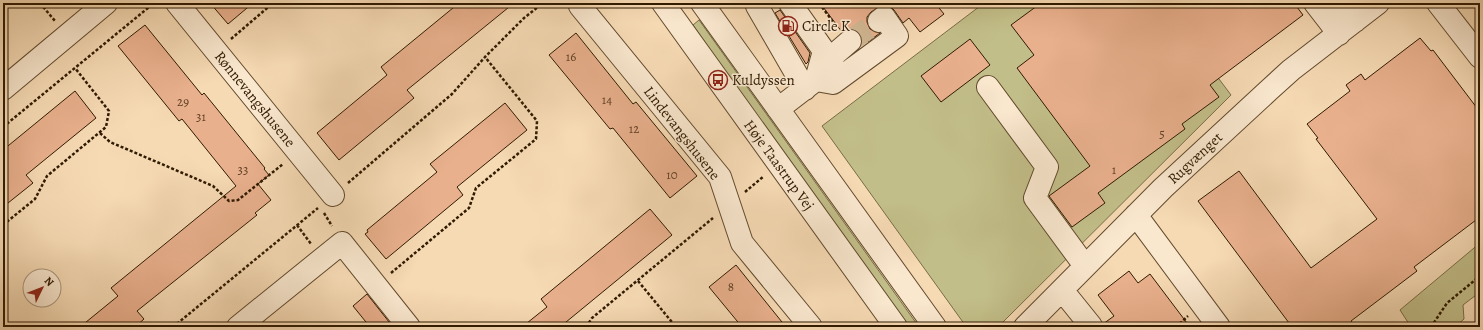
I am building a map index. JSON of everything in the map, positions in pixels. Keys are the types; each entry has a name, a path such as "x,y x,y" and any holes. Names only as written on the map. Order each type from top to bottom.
{"street":[{"path":"3,89 106,3"},
{"name":"Rønnevangshusene","path":"177,3 333,196"},
{"name":"Høje Taastrup Vej","path":"663,3 896,327"},
{"name":"Høje Taastrup Vej","path":"702,3 935,327"},
{"path":"757,3 757,6 810,85"},
{"path":"790,3 824,51 810,85"},
{"path":"1315,3 1347,28"},
{"path":"1340,3 1347,28"},
{"name":"Rugvænget","path":"1025,327 1136,215 1291,70 1378,3"},
{"path":"1438,3 1480,58"},
{"name":"Lindevangshusene","path":"580,6 720,177 742,244 811,327"},
{"path":"810,85 833,83 897,36 884,17 879,21"},
{"path":"778,109 810,85 835,54 850,41"},
{"path":"988,87 1047,167 1035,198 1085,266"},
{"path":"1136,215 1219,327"},
{"path":"238,327 342,243 409,327"},
{"path":"1062,290 1091,326"}],"path":[{"path":"3,127 154,3"},
{"path":"216,51 273,3"},
{"path":"173,327 333,196 452,94 485,57 524,18 543,3"},
{"path":"375,285 469,208 476,188 536,139 537,121 485,57"},
{"path":"3,225 35,199 47,176 106,128 109,111 75,68"},
{"path":"100,133 110,142 213,186 229,202 238,200 298,152"},
{"path":"586,327 592,318 766,174"},
{"path":"1431,327 1447,303 1480,276"},
{"path":"638,280 676,327"}],"shaded area":[{"path":"984,3 1162,3 1231,95 998,327 965,325 822,126"},
{"path":"699,20 919,327 907,327 836,231 693,25"},
{"path":"1480,243 1480,292 1463,305 1464,319 1455,327 1411,327 1400,310"}],"building":[{"path":"210,3 253,3 228,24"},
{"path":"459,3 514,3 407,90 414,98 339,160 317,133 387,75 381,67"},
{"path":"820,3 935,3 944,14 920,32 909,18 903,23 889,5 882,5 871,12 867,17 867,22 870,29 880,33 868,42 867,40 862,44 862,38 859,33 854,29 848,29 842,32"},
{"path":"1041,3 1294,3 1303,15 1210,85 1219,97 1182,124 1185,129 1098,193 1105,203 1072,227 1049,196 1090,166 1017,68 1034,55 1011,25"},
{"path":"780,10 810,53 806,64 775,13"},
{"path":"145,25 202,95 204,93 265,168 264,169 269,175 258,184 271,200 255,213 257,215 137,311 144,319 135,327 80,327 118,296 111,288 236,186 182,119 179,121 118,46"},
{"path":"576,33 633,104 636,102 697,176 670,198 613,128 610,129 549,55"},
{"path":"1420,38 1431,51 1433,50 1480,112 1480,217 1414,267 1417,271 1351,321 1355,327 1292,327 1198,201 1239,171 1311,268 1377,219 1316,139 1318,138 1307,124 1350,91 1346,85 1361,74 1365,80"},
{"path":"970,39 990,65 941,102 921,76"},
{"path":"75,91 96,118 26,175 33,183 3,207 3,150"},
{"path":"505,103 527,130 457,187 463,195 386,259 365,234 368,232 367,230 437,172 430,164"},
{"path":"650,209 672,235 560,327 522,327 547,307 541,299"},
{"path":"736,265 786,327 742,327 709,287"},
{"path":"1129,271 1138,283 1150,274 1190,327 1103,327 1103,324 1114,316 1098,295"},
{"path":"367,294 393,327 370,327 353,306"}],"tunnel":[{"path":"850,41 879,21"}],"place":[{"name":"Circle K","path":"788,26"},
{"name":"Kuldyssen","path":"718,80"}]}
